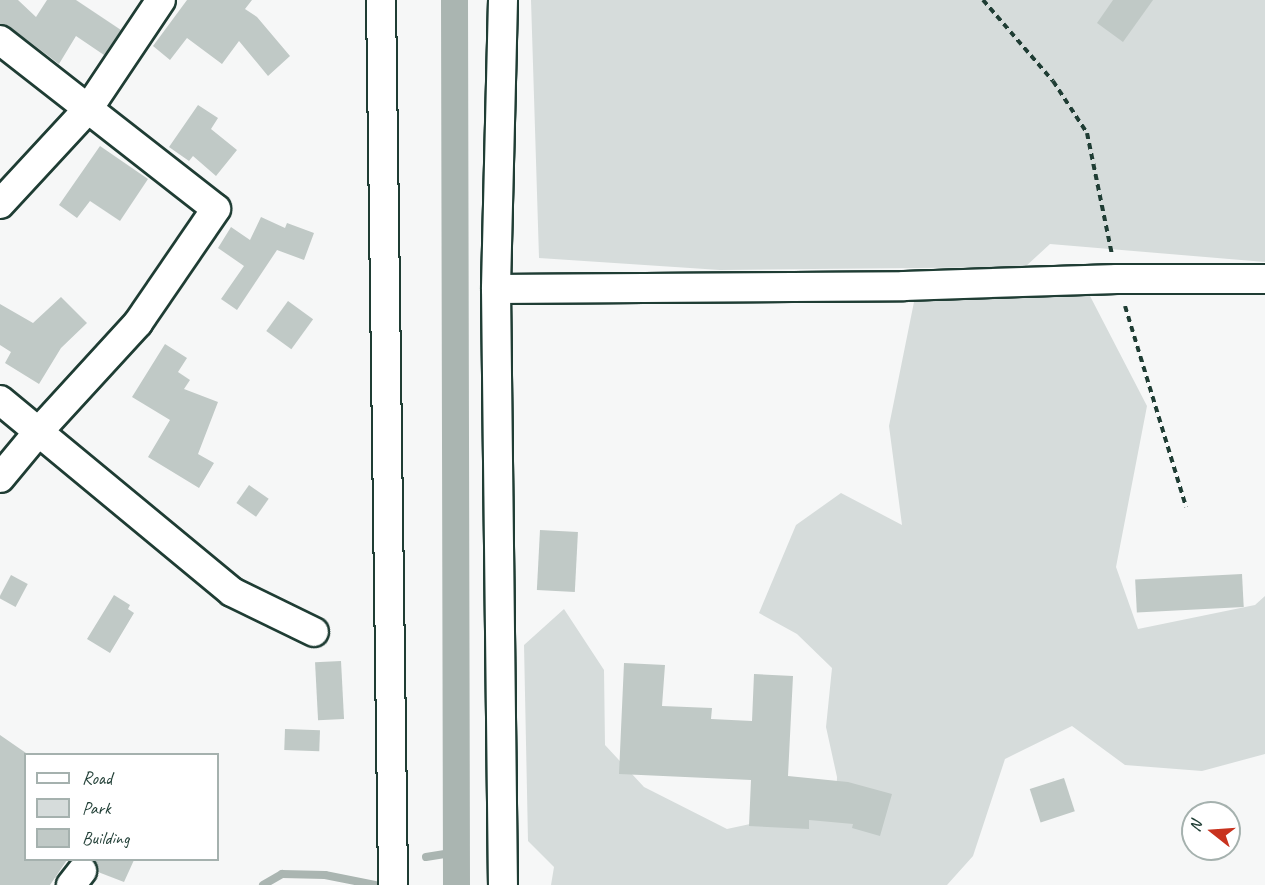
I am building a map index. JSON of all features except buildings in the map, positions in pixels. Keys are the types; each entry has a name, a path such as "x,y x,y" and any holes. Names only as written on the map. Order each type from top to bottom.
{"street":[{"path":"0,204 88,109 161,0"},
{"path":"381,0 393,885"},
{"path":"503,0 496,289 503,885"},
{"path":"0,40 216,209 138,323 39,431 0,478"},
{"path":"496,289 904,286 1117,279 1265,279"},
{"path":"0,400 232,592 314,632"}],"path":[{"path":"983,0 1053,81 1087,133 1117,279 1186,507"}],"green space":[{"path":"531,0 1265,0 1265,262 1050,244 1025,267 720,270 539,258"},
{"path":"916,292 1090,296 1147,406 1116,567 1138,629 1255,605 1265,596 1265,754 1202,771 1125,765 1072,726 1005,759 973,856 947,885 551,885 554,867 528,841 524,645 564,609 604,670 605,745 644,787 727,829 782,817 836,815 837,777 826,727 832,668 797,634 759,613 796,525 841,493 902,525 889,426"}],"waterway":[{"path":"454,0 456,885"},
{"path":"426,857 456,852"},
{"path":"263,885 282,874 325,875 375,885"}]}
